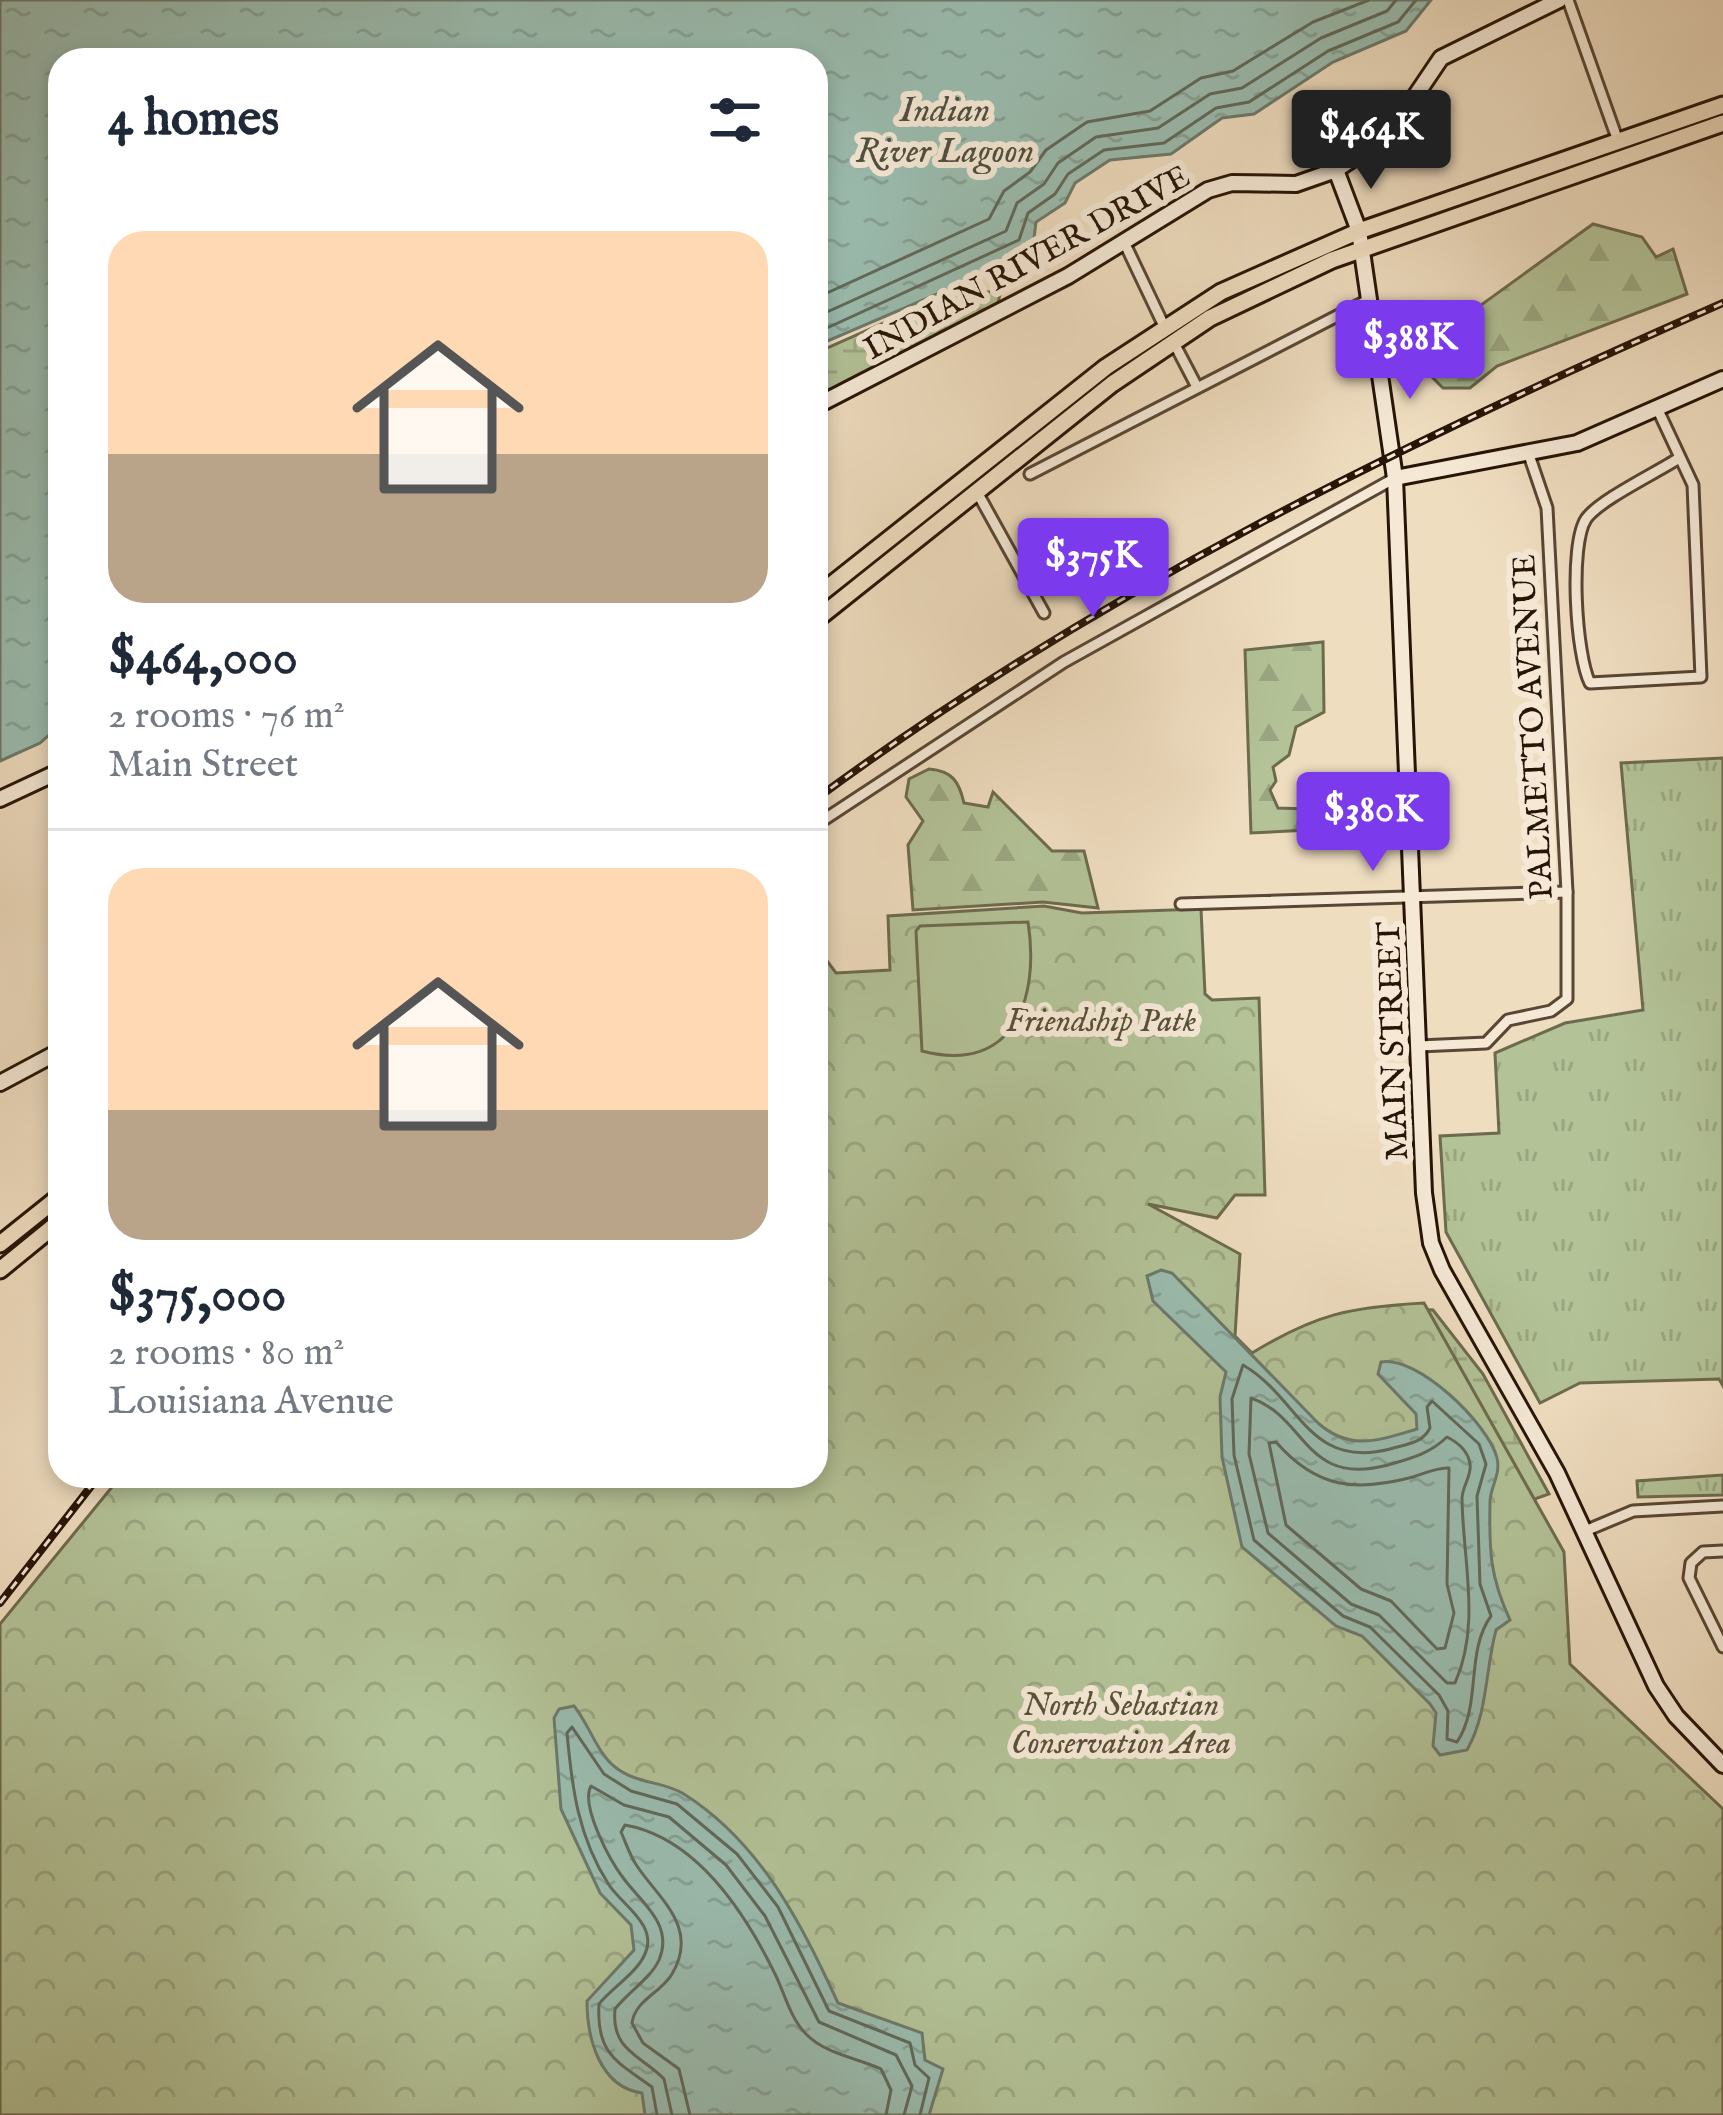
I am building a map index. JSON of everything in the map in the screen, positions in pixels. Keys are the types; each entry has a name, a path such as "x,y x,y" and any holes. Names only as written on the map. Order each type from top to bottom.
{"main road":[{"path":"828,587 993,457 1260,272 1359,231 1723,105"},
{"path":"1660,146 1678,121"},
{"path":"828,610 1168,333 1362,249 1723,123"},
{"path":"1596,167 1618,141"},
{"path":"977,492 993,457"},
{"path":"948,515 961,482"},
{"path":"0,1244 48,1206"},
{"path":"0,1270 48,1231"}],"street":[{"name":"INDIAN RIVER DRIVE","path":"828,400 1125,244 1208,190 1232,183 1297,184 1336,170 1401,123 1423,80 1441,58 1558,0"},
{"path":"1568,0 1618,141"},
{"name":"MAIN STREET","path":"1336,170 1359,231 1395,478 1424,1193 1431,1243 1585,1531 1656,1686 1723,1765"},
{"path":"1125,244 1197,387"},
{"path":"1030,474 1370,299"},
{"path":"828,818 1064,662 1395,478 1577,443 1723,379"},
{"path":"1657,408 1693,485 1701,677 1590,683 1581,664 1578,539 1588,516 1679,458"},
{"name":"PALMETTO AVENUE","path":"1419,1046 1486,1043 1508,1020 1551,1011 1567,999 1567,892 1547,508 1529,455"},
{"path":"977,492 1044,613"},
{"path":"0,799 48,777"},
{"path":"1181,904 1567,892"},
{"path":"0,1083 48,1057"},
{"path":"1585,1531 1633,1511 1723,1506"},
{"path":"1723,1551 1703,1552 1691,1563 1689,1578 1723,1647"}],"green space":[{"path":"1593,224 1642,237 1656,257 1673,249 1687,294 1497,366 1470,388 1443,388 1423,368 1423,347"},
{"path":"1002,286 997,307 828,394 828,348 958,290 989,292"},
{"path":"1323,642 1324,712 1296,727 1289,755 1273,767 1276,781 1270,790 1278,808 1306,809 1308,830 1251,833 1245,650"},
{"path":"1723,758 1723,1386 1719,1379 1580,1383 1540,1403 1446,1232 1440,1136 1499,1133 1495,1053 1565,1023 1643,1010 1621,763"},
{"path":"929,769 954,779 964,803 988,807 993,792 1052,851 1084,851 1098,908 1043,902 913,910 908,845 923,821 906,797 909,779"},
{"name":"North Sebastian Conservation Area","path":"1044,906 1082,913 1201,909 1205,994 1212,1000 1259,998 1265,1195 1235,1195 1217,1218 1148,1204 1240,1254 1235,1336 1252,1353 1295,1329 1334,1315 1424,1303 1564,1552 1570,1664 1723,1809 1723,2115 0,2115 0,1624 111,1488 828,1488 828,962 836,973 890,970 888,916"},
{"path":"1028,922 1029,978 1014,1024 999,1041 979,1052 922,1051 916,931 920,926"},
{"path":"1386,1308 1433,1310 1483,1374 1549,1494 1535,1499 1519,1495 1258,1352 1319,1320"},
{"path":"1723,1475 1723,1495 1638,1497 1637,1481"}],"water":[{"name":"Indian River Lagoon","path":"0,0 1431,0 1406,31 1333,62 1254,114 1222,118 1171,154 1110,160 1075,183 1065,203 1036,222 1033,246 984,274 828,341 828,48 48,48 48,736 0,761"},
{"path":"1161,1270 1172,1273 1330,1432 1366,1441 1417,1429 1416,1414 1378,1374 1381,1362 1396,1363 1449,1394 1491,1444 1498,1464 1490,1496 1491,1550 1498,1590 1510,1620 1496,1630 1483,1707 1467,1750 1440,1755 1433,1746 1436,1713 1430,1704 1362,1636 1336,1626 1242,1547 1222,1457 1220,1397 1226,1372 1153,1301 1147,1276"},
{"path":"574,1706 615,1767 684,1794 735,1836 776,1887 838,2003 922,2033 925,2060 943,2069 929,2115 645,2115 642,2093 627,2089 606,2071 593,2044 587,2001 634,1950 631,1925 600,1893 561,1809 554,1718 559,1709"}],"railway":[{"path":"828,791 1032,654 1256,526 1487,410 1723,303"},
{"path":"0,1603 90,1488"}],"park label":[{"name":"Friendship Patk","path":"1101,1019"}]}
